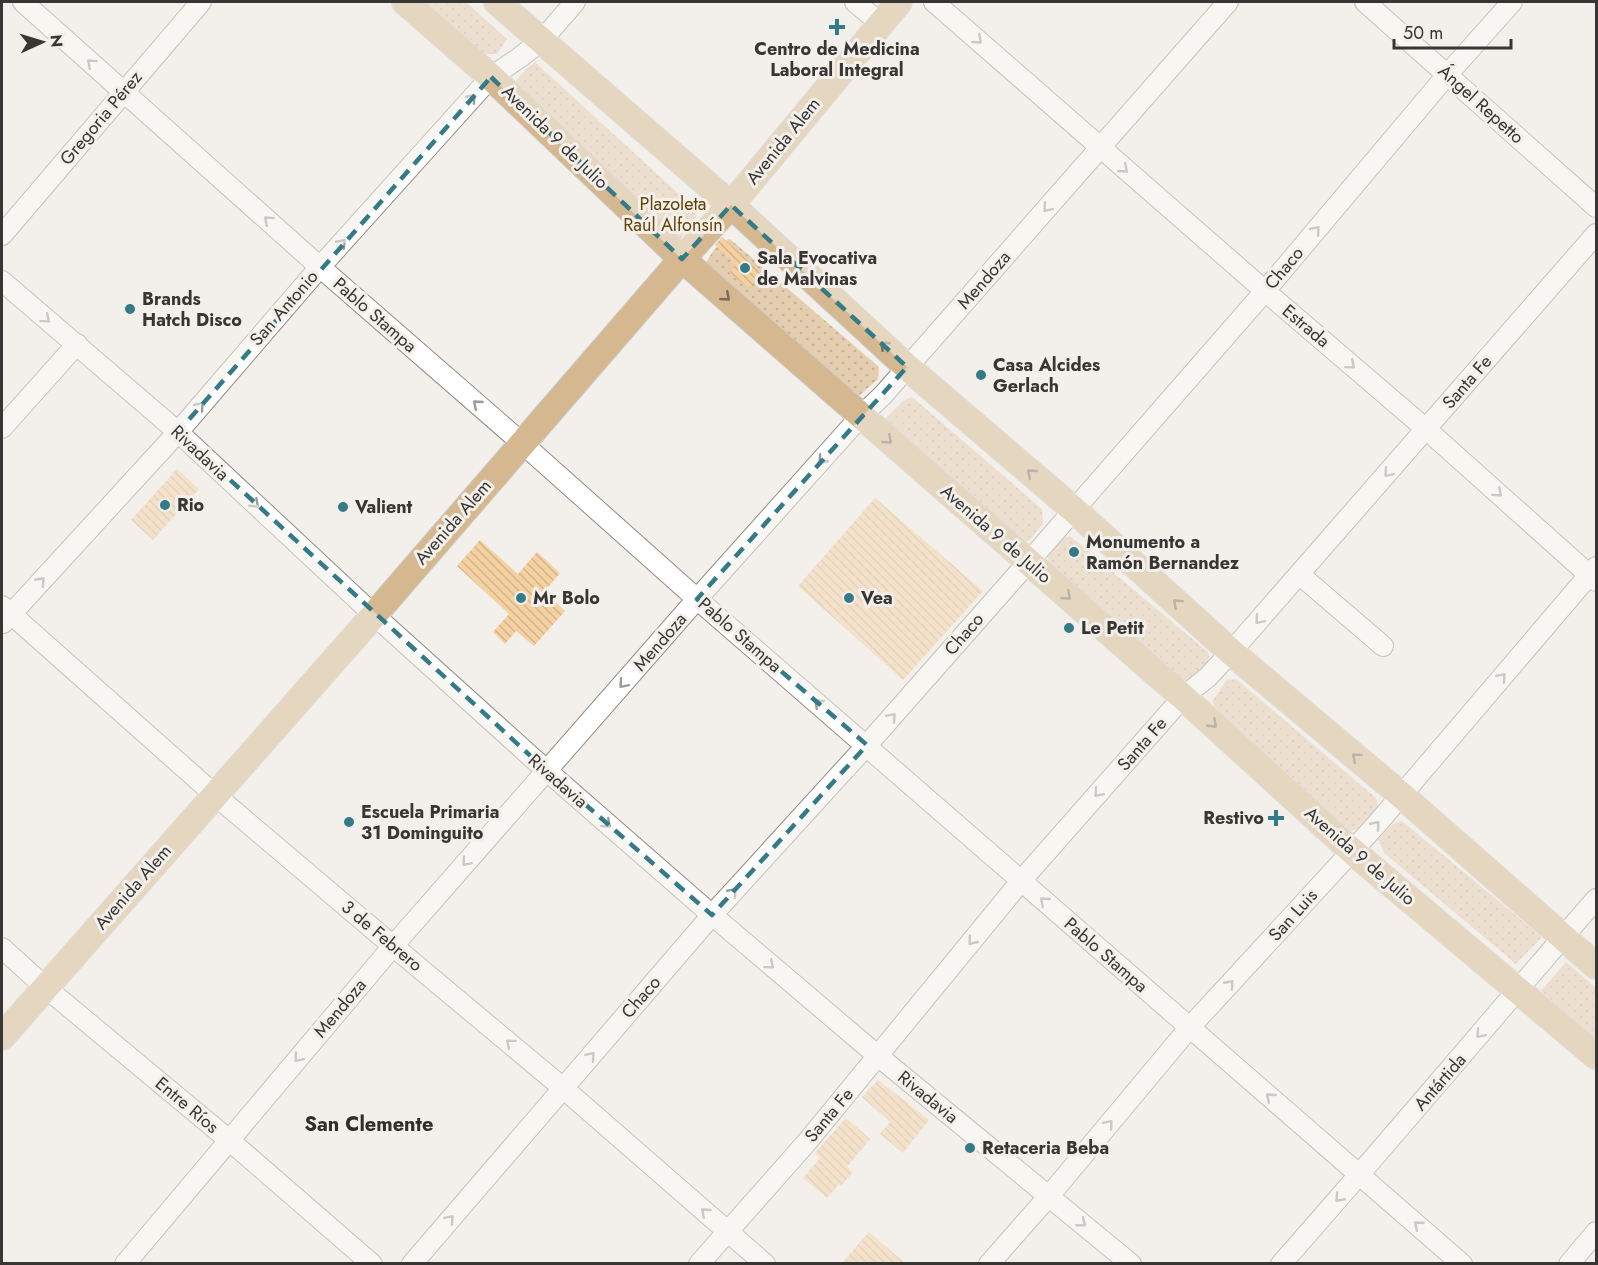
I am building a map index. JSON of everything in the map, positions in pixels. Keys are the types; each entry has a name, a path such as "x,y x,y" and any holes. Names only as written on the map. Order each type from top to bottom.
{"main road":[{"name":"Avenida 9 de Julio","path":"405,2 491,76 682,259 1184,697 1352,851 1596,1056"},
{"path":"497,2 731,205 907,367 1073,509 1231,652 1401,795 1596,966"},
{"name":"Avenida Alem","path":"2,1037 731,205 898,2"}],"street":[{"name":"Pablo Stampa","path":"22,2 697,599 1462,1263"},
{"name":"Gregoria Pérez","path":"2,235 201,2"},
{"name":"San Antonio","path":"4,615 178,432 320,267 491,76 542,40 575,2"},
{"path":"855,2 880,23"},
{"name":"Estrada","path":"934,2 1594,574"},
{"name":"Mendoza","path":"125,1263 393,946 697,599 861,416 883,395 1227,2"},
{"name":"Ángel Repetto","path":"1365,2 1596,207"},
{"name":"Chaco","path":"412,1263 712,915 867,745 1265,291 1447,75 1512,2"},
{"name":"Santa Fe","path":"699,1263 801,1148 1021,881 1184,697 1208,677 1231,652 1596,234"},
{"name":"Rivadavia","path":"2,281 178,432 374,615 547,771 712,915 878,1056 1131,1263"},
{"path":"2,428 77,344"},
{"path":"1299,574 1383,646"},
{"name":"San Luis","path":"989,1263 1049,1196 1190,1028 1376,825 1594,574"},
{"name":"3 de Febrero","path":"4,615 563,1088 765,1263"},
{"name":"Antártida","path":"1281,1263 1360,1175 1596,898"},
{"name":"Entre Ríos","path":"2,948 45,987 372,1263"},
{"path":"1569,1263 1596,1232"}],"highlighted area":[{"path":"491,77 682,259 731,205 907,367 697,599 867,745 712,915 547,771 178,432"}],"green space":[{"path":"418,2 466,2 507,39 497,54 479,54"},
{"name":"Plazoleta Raúl Alfonsín","path":"535,62 693,207 697,215 680,239 670,238 514,83"},
{"path":"730,239 879,367 878,379 859,396 850,395 705,265 715,249"},
{"path":"912,397 1042,509 1043,523 1030,540 1016,544 884,420 903,401"},
{"path":"1070,536 1209,653 1208,667 1197,678 1179,686 1048,566 1049,552 1064,538"},
{"path":"1236,679 1376,798 1378,808 1360,828 1350,831 1214,711 1213,700 1227,680"},
{"path":"1402,821 1542,937 1516,964 1384,853 1378,839 1393,824"},
{"path":"1566,962 1596,988 1596,1040 1541,991"}],"building":[{"name":"Sala Evocativa de Malvinas","path":"722,237 762,273 748,288 729,272 736,265 715,245"},
{"path":"177,469 199,489 153,540 131,520"},
{"path":"875,498 983,591 903,680 798,586"},
{"name":"Mr Bolo","path":"480,540 518,574 537,552 560,573 544,592 565,611 534,646 516,631 505,644 493,632 509,614 457,566"},
{"path":"878,1080 929,1120 903,1153 880,1134 890,1122 862,1097"},
{"path":"846,1118 870,1139 847,1167 853,1172 827,1198 803,1178 820,1158 815,1153"},
{"path":"869,1232 905,1263 842,1263"}],"place":[{"name":"Centro de Medicina Laboral Integral","path":"837,27"},
{"name":"Sala Evocativa de Malvinas","path":"745,268"},
{"name":"Brands Hatch Disco","path":"130,309"},
{"name":"Casa Alcides Gerlach","path":"981,375"},
{"name":"Rio","path":"165,505"},
{"name":"Valient","path":"343,507"},
{"name":"Monumento a Ramón Bernandez","path":"1074,552"},
{"name":"Mr Bolo","path":"521,598"},
{"name":"Vea","path":"849,598"},
{"name":"Le Petit","path":"1069,628"},
{"name":"Restivo","path":"1276,818"},
{"name":"Escuela Primaria 31 Dominguito","path":"349,822"},
{"name":"Retaceria Beba","path":"970,1148"}],"district":[{"name":"San Clemente","path":"369,1124"}]}
